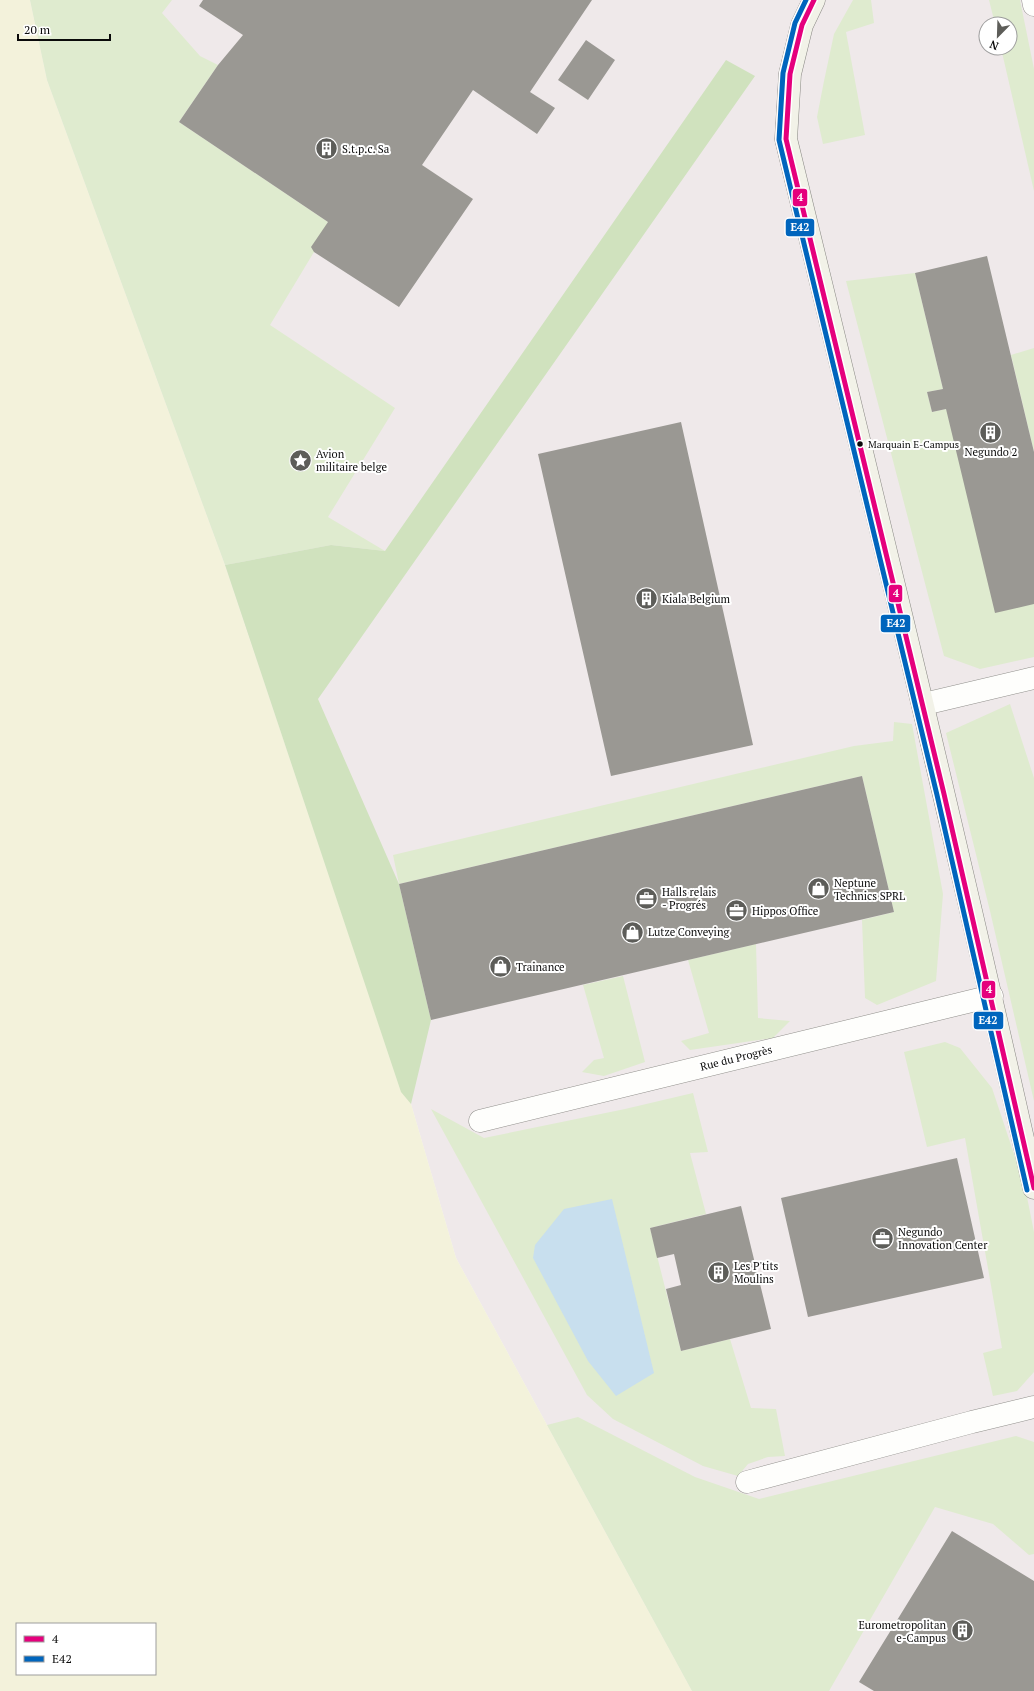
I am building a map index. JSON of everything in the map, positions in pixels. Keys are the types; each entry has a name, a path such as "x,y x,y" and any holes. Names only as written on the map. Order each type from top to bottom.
{"street":[{"path":"814,0 802,25 790,74 786,139 924,704 992,996 1034,1188"},
{"path":"1033,0 1034,5"},
{"path":"924,704 1034,678"},
{"name":"Rue du Progrès","path":"480,1121 992,996"},
{"path":"747,1482 972,1422 1034,1408"}],"shaded area":[{"path":"30,0 1034,0 1034,1691 692,1691 456,1258 411,1104 401,1092 225,565 47,80"}],"green space":[{"path":"0,0 30,0 47,80 225,565 401,1091 411,1104 456,1258 692,1691 0,1691"},
{"path":"30,0 172,0 162,13 200,56 218,65 179,122 328,222 314,252 270,325 395,408 328,517 385,551 331,545 225,565 47,80"},
{"path":"853,0 871,0 874,23 846,32 865,135 823,144 817,117 824,81 834,34"},
{"path":"989,0 1020,0 1034,69 1034,191 1003,56 1018,56 1018,16 993,16"},
{"path":"726,60 755,76 318,699 399,884 431,1020 411,1104 401,1092 225,565 331,545 385,551"},
{"path":"915,273 943,389 927,392 932,412 946,409 1034,604 1034,657 980,669 944,656 846,281"},
{"path":"1034,348 1034,452 1011,355"},
{"path":"1010,704 1034,778 1034,1101 990,911 946,733"},
{"path":"894,722 912,724 943,894 936,981 877,1005 865,998 862,920 894,912 862,776 399,884 393,855 854,746 893,741"},
{"path":"756,944 758,1018 790,1021 773,1038 690,1050 681,1041 709,1033 688,960"},
{"path":"623,976 645,1062 604,1076 582,1072 594,1060 604,1058 583,985"},
{"path":"945,1042 960,1048 992,1088 1025,1187 1034,1232 1034,1372 1017,1391 993,1396 983,1353 1002,1348 965,1138 927,1147 904,1052"},
{"path":"693,1093 708,1152 690,1153 706,1214 650,1228 681,1351 730,1339 751,1408 776,1409 785,1456 768,1457 748,1464 738,1476 703,1466 613,1419 587,1395 431,1109 484,1138 625,1109"},
{"path":"578,1417 695,1477 759,1499 1016,1436 1034,1442 1034,1554 1029,1555 993,1524 935,1507 829,1691 692,1691 547,1425"}],"water":[{"path":"612,1199 654,1373 616,1396 588,1361 533,1258 535,1245 564,1209"}],"building":[{"name":"S.t.p.c. Sa","path":"203,0 592,0 530,92 555,108 537,134 473,90 422,165 473,199 399,307 314,252 311,247 328,222 179,122 218,65 243,35 199,6"},
{"path":"586,40 615,60 588,100 558,80"},
{"name":"Negundo 2","path":"987,256 1034,452 1034,604 995,613 946,409 932,412 927,392 943,389 915,273"},
{"name":"Kiala Belgium","path":"681,422 753,745 611,776 538,454"},
{"name":"Halls relais - Progrés","path":"862,776 894,912 431,1020 399,884"},
{"name":"Negundo Innovation Center","path":"957,1158 984,1278 808,1317 781,1198"},
{"name":"Les P'tits Moulins","path":"741,1206 771,1329 681,1351 666,1289 681,1285 674,1254 657,1258 650,1228"},
{"name":"Eurometropolitan e-Campus","path":"952,1531 1034,1581 1034,1691 874,1691 859,1682"}],"transit line":[{"name":"E42","path":"806,0 795,23 783,73 779,140 937,795 1027,1190"},
{"name":"4","path":"814,0 802,25 790,74 786,139 944,794 1034,1188"}],"place":[{"name":"S.t.p.c. Sa","path":"326,149"},
{"name":"Negundo 2","path":"991,432"},
{"name":"Marquain E-Campus","path":"860,444"},
{"name":"Avion militaire belge","path":"301,460"},
{"name":"Kiala Belgium","path":"646,599"},
{"name":"Neptune Technics SPRL","path":"819,889"},
{"name":"Halls relais - Progrés","path":"647,898"},
{"name":"Hippos Office","path":"737,911"},
{"name":"Lutze Conveying","path":"633,932"},
{"name":"Trainance","path":"501,967"},
{"name":"Negundo Innovation Center","path":"882,1238"},
{"name":"Les P'tits Moulins","path":"718,1272"},
{"name":"Eurometropolitan e-Campus","path":"962,1631"}]}
